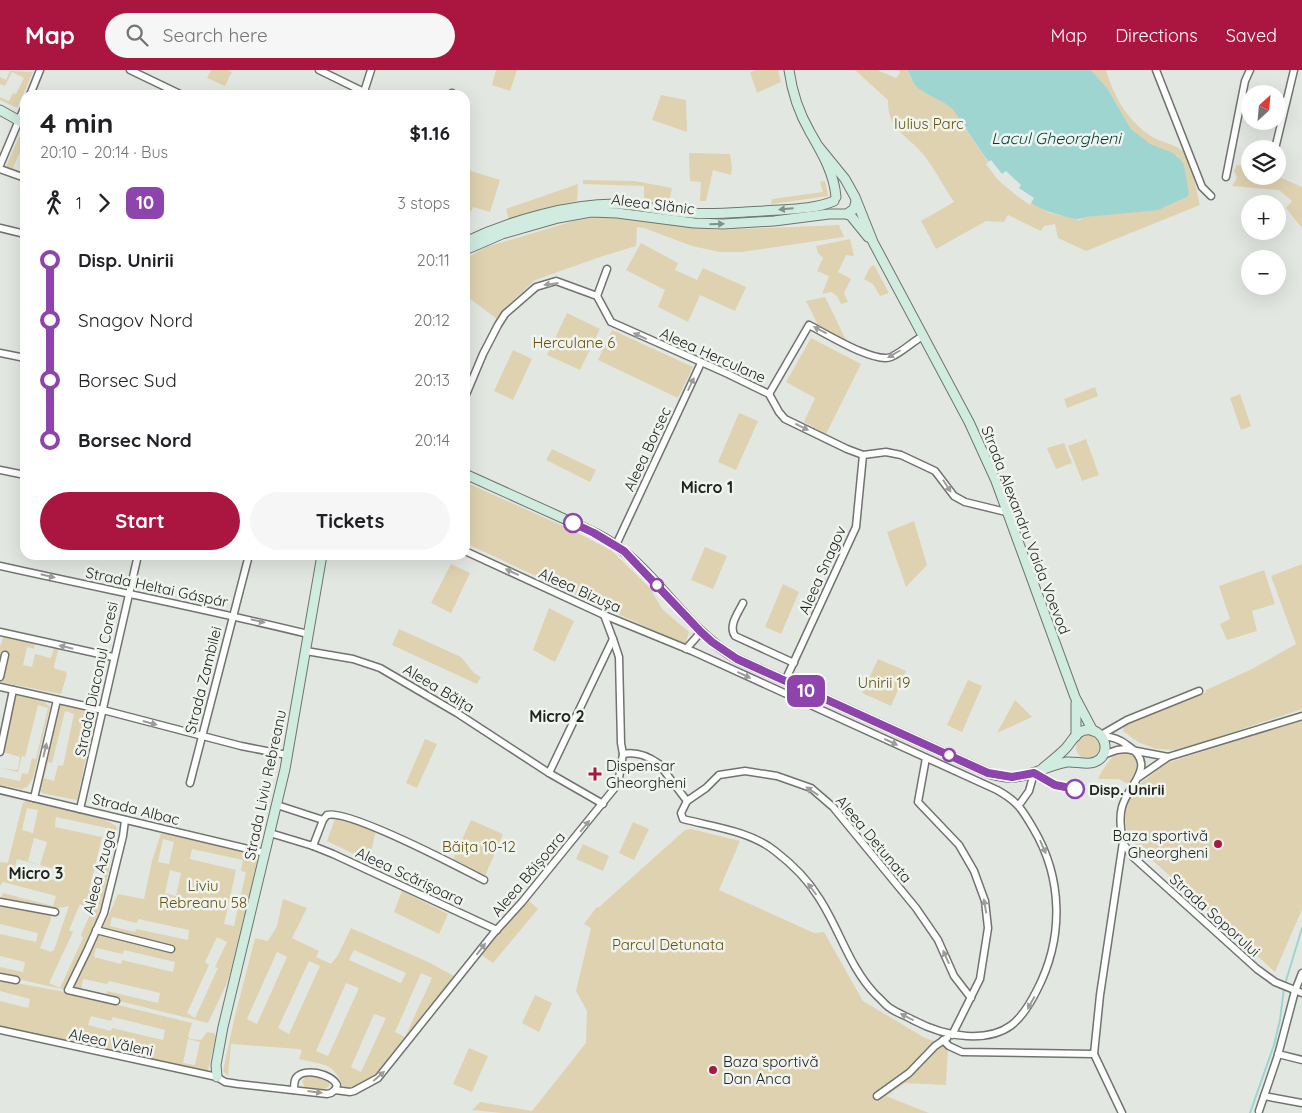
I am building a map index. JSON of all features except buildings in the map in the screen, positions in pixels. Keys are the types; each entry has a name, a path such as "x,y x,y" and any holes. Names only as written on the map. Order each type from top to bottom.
{"main road":[{"path":"789,70 799,109 833,178 835,199 836,209 845,214 854,209 854,198 844,192 835,199"},
{"path":"0,110 20,121"},
{"name":"Strada Alexandru Vaida Voevod","path":"819,147 842,174 873,242 973,430 996,481 1076,698 1098,734"},
{"name":"Aleea Slănic","path":"470,240 503,227 558,210 583,205 620,204 672,212 706,214 821,205 835,199"},
{"name":"Aleea Slănic","path":"470,248 502,234 558,218 590,212 617,213 710,224 774,221 845,214"},
{"name":"Strada Alexandru Vaida Voevod","path":"845,214 851,216 873,242"},
{"path":"470,476 588,530 616,545 649,576 701,632 737,659 988,773 1012,777 1034,773 1065,750 1082,731 1098,734 1105,747 1103,756 1093,763 1063,763 1043,768"},
{"name":"Strada Liviu Rebreanu","path":"217,1077 216,1065 223,1027 277,805 321,560"},
{"name":"Strada Alexandru Vaida Voevod","path":"1075,738 1076,698"},
{"path":"1075,738 1072,752 1081,762"}],"street":[{"path":"32,90 40,70"},
{"path":"130,70 172,90"},
{"path":"319,70 356,90"},
{"path":"365,90 371,70"},
{"path":"1156,70 1202,186 1211,196"},
{"path":"1226,177 1245,80 1250,70"},
{"path":"1277,140 1294,70"},
{"path":"0,165 20,126"},
{"path":"0,169 20,176"},
{"path":"0,228 20,233"},
{"path":"470,385 483,354 505,314 536,287 556,281 597,296 607,269"},
{"name":"Aleea Herculane","path":"597,296 611,322 769,394 785,419 863,455"},
{"path":"769,394 809,325 863,353 881,359 890,358 923,336"},
{"path":"0,353 20,357"},
{"name":"Aleea Borsec","path":"616,545 701,362"},
{"path":"863,455 886,452 901,455 935,471 954,496 965,502 1006,512"},
{"name":"Aleea Snagov","path":"785,681 856,527 863,455"},
{"path":"0,470 20,475"},
{"name":"Aleea Bizușa","path":"470,553 604,615 699,654 997,790 1009,796 1019,805"},
{"name":"Strada Diaconul Coresi","path":"80,809 113,657 137,560"},
{"name":"Strada Zambilei","path":"190,783 247,560"},
{"name":"Strada Heltai Gáspár","path":"0,566 308,634"},
{"path":"743,603 732,626 732,632 736,636 794,662"},
{"name":"Aleea Băișoara","path":"217,1077 225,1082 327,1094 335,1090 354,1092 381,1075 497,930 618,784 623,754 618,657 604,615"},
{"path":"0,632 113,657"},
{"path":"686,649 701,632"},
{"path":"549,773 613,639"},
{"name":"Aleea Băița","path":"306,651 353,659 380,668 457,712 549,773 603,804"},
{"path":"0,677 5,655"},
{"path":"0,687 103,710 202,737 287,755"},
{"path":"0,752 13,690"},
{"path":"1098,734 1198,691"},
{"path":"34,798 57,700"},
{"path":"1122,1113 1094,1054 1100,995 1123,842 1120,822 1121,810 1129,792 1139,777 1168,757 1302,716"},
{"path":"1098,734 1115,738 1133,749 1141,762 1139,777"},
{"path":"1103,756 1117,750 1133,749 1168,757"},
{"path":"623,754 632,752 653,759 659,764 687,801"},
{"path":"877,1096 909,1073 943,1040 952,1035 980,979 988,928 985,901 974,871 959,845 918,802 926,758"},
{"name":"Aleea Detunata","path":"971,998 954,976 938,940 916,908 830,804 811,788 777,776 745,771 719,775 706,788 687,801 681,813 683,819 756,838 774,850 801,874 819,898 848,956 864,983 888,1008 952,1035 984,1036 1001,1032 1012,1025 1029,1007 1047,971 1052,956 1056,928 1055,883 1049,860 1041,842 1019,805"},
{"path":"1019,805 1029,791 1034,773"},
{"name":"Strada Albac","path":"0,790 265,852"},
{"name":"Aleea Scărișoara","path":"277,805 324,820 327,815 334,814 372,827 426,850 484,880"},
{"name":"Aleea Azuga","path":"116,1001 68,990 104,913 113,881 125,820"},
{"path":"313,846 324,820"},
{"name":"Aleea Scărișoara","path":"270,834 313,846 333,854 497,930"},
{"name":"Strada Soporului","path":"1123,842 1133,857 1257,968 1282,986 1296,991"},
{"path":"0,902 55,912"},
{"name":"Aleea Azuga","path":"96,930 171,949"},
{"path":"1259,1111 1302,973"},
{"path":"0,977 16,980"},
{"name":"Aleea Văleni","path":"0,1030 217,1077"},
{"path":"943,1040 949,1046 962,1052 1094,1054"},
{"path":"1278,1054 1302,1060"},
{"path":"294,1090 296,1078 307,1072 334,1079 337,1085 335,1090"},
{"path":"1264,1096 1302,1103"}],"green space":[{"path":"211,70 228,70 232,72 225,86 207,78"},
{"path":"496,70 517,70 510,91 492,85"},
{"path":"778,70 781,82 757,93 750,72"},
{"name":"Iulius Parc","path":"855,70 877,70 896,78 900,73 899,70 907,70 914,83 920,89 952,107 992,168 1032,203 1050,213 1080,220 1086,217 1165,207 1187,197 1178,156 1150,145 1131,129 1107,88 1091,70 1106,70 1117,98 1128,116 1151,136 1175,146 1187,156 1200,205 1086,251 1058,238 1055,224 1044,226 1041,231 1008,215 1004,222 986,221 936,249 921,221 954,202 926,158 894,125 888,100"},
{"path":"10,71 33,72 25,90 20,90 20,101 17,108 0,100 0,97 9,101 13,93 16,94 24,78 12,72 5,86 0,84 0,77 6,80"},
{"path":"661,95 686,100 687,132 652,120"},
{"path":"19,137 20,154 13,168 20,172 20,176 4,171"},
{"path":"689,153 730,154 731,175 713,170 706,201 700,201 701,182 690,181"},
{"path":"1237,165 1241,166 1241,185 1286,185 1286,180 1302,187 1302,228 1286,208 1292,201 1286,195 1279,190 1232,186 1237,178 1234,171"},
{"path":"470,171 500,180 490,212 473,207 471,212"},
{"path":"583,180 635,181 672,188 669,202 644,201 644,186 583,184"},
{"path":"825,181 828,196 771,204 772,199 823,192 820,182"},
{"path":"578,184 577,201 547,208 509,221 506,209"},
{"path":"620,217 636,219 637,222 717,230 839,225 844,237 741,252 720,252 692,246 637,227 636,246 535,280 504,309 497,319 470,299 470,256 486,247 574,221"},
{"path":"850,239 854,256 846,255 838,272 851,279 844,293 848,302 841,304 837,296 831,292 822,294 829,276 817,271 823,258 818,253 816,246"},
{"path":"641,243 678,263 675,270 697,280 703,268 746,287 735,311 700,295 688,322 658,307 665,290 626,270"},
{"path":"874,265 889,293 880,296 873,284 864,279 870,267"},
{"path":"825,297 847,342 819,327 806,301"},
{"name":"Herculane 6","path":"567,313 600,329 580,370 547,355"},
{"path":"612,330 693,367 678,398 598,360"},
{"path":"811,338 861,364 826,434 804,422 815,398 786,382"},
{"path":"513,350 532,359 513,400 494,391"},
{"path":"1095,387 1098,396 1067,408 1064,399"},
{"path":"1240,394 1251,426 1241,430 1230,398"},
{"path":"739,413 758,421 736,470 718,462"},
{"path":"1086,439 1099,475 1082,481 1068,446"},
{"path":"1064,443 1072,463 1056,469 1047,448"},
{"path":"552,449 596,470 590,482 546,460"},
{"path":"470,484 572,530 612,551 650,588 662,609 689,632 685,645 470,545"},
{"path":"914,521 927,565 906,587 887,532"},
{"path":"705,547 727,556 713,589 691,580"},
{"path":"451,564 470,573 451,613 431,603"},
{"path":"1302,564 1302,709 1198,744 1174,750 1156,749 1138,742 1123,731 1124,725 1206,692 1206,690 1252,669 1296,644 1271,576"},
{"path":"1264,570 1275,604 1252,611 1257,631 1227,640 1220,624 1230,619 1219,586"},
{"path":"783,584 799,592 781,634 765,627"},
{"path":"549,608 574,621 555,662 533,650"},
{"path":"399,629 461,657 474,673 481,677 477,684 392,645"},
{"path":"0,633 59,647 54,666 55,669 65,671 67,674 61,694 0,682 0,645 3,637 0,636","holes":["35,643 54,648 51,658 35,654 32,667 23,665 27,647 34,649"]},
{"name":"Unirii 19","path":"878,659 906,671 891,706 862,693"},
{"path":"968,680 982,686 962,732 947,725"},
{"path":"15,695 42,700 50,707 33,778 27,787 22,789 0,785 0,777 20,781 22,773 28,774 32,758 36,759 48,708 38,705 25,757 22,756 18,772 0,768 18,769 20,757 3,752 2,747"},
{"path":"1015,700 1032,717 997,733"},
{"path":"64,704 89,711 95,715 77,800 42,793 39,789 59,705","holes":["65,711 74,714 63,766 58,765 54,781 44,778 48,762 52,763"]},
{"name":"Baza sportivă Gheorgheni","path":"1302,720 1302,909 1275,972 1128,838 1125,819 1126,805 1138,785 1167,763"},
{"path":"1088,735 1097,738 1100,747 1097,756 1088,759 1079,756 1076,747 1079,738"},
{"path":"425,739 437,744 417,788 406,783"},
{"path":"1120,751 1133,755 1136,759 1136,768 1129,785 1119,779 1098,779 1108,763"},
{"path":"26,801 100,818 117,827 101,911 66,990 0,975 0,967 23,972 25,962 0,956 0,934 36,942 38,933 0,924 0,903 51,915 40,948 51,952 54,950 69,906 54,909 0,900 3,893 53,906 56,896 3,882 0,886 0,862 8,862 23,803","holes":["27,808 38,810 33,833 22,830","56,817 107,828 105,838 111,840 98,894 89,891 102,837 55,827","34,838 47,842 40,865 28,861","17,859 55,869 53,880 14,871","80,904 92,910 81,935 83,938 60,988 49,983 73,932 69,930"]},
{"path":"341,818 376,830 369,861 327,841 335,819"},
{"name":"Băița 10-12","path":"471,820 503,834 485,876 453,859"},
{"path":"633,822 649,829 634,860 619,853"},
{"name":"Parcul Detunata","path":"691,829 740,841 719,890 814,933 824,932 863,1001 925,1038 948,1046 946,1085 905,1083 886,1096 929,1113 502,1113 472,1110 480,1102 532,1111 586,1043 587,1011 576,991 591,928 584,924 596,908 685,830"},
{"name":"Liviu Rebreanu 58","path":"161,833 255,854 258,858 238,949 226,985 208,1023 75,990 75,982 118,894 144,899 152,861","holes":["163,839 174,842 169,864 158,862","192,849 243,860 241,871 246,872 234,926 224,924 236,870 190,859","170,870 181,873 176,896 165,893","112,917 137,923 138,919 189,930 188,940 136,929 135,932 110,926","217,937 227,942 215,967 218,968 195,1018 187,1013 209,965 205,962","96,948 123,954 124,950 175,962 173,972 122,960 121,964 94,957","83,979 107,984 109,981 160,993 158,1003 107,991 106,995 81,989"]},
{"path":"583,844 609,856 603,871 576,859"},
{"path":"402,891 448,914 439,934 394,912"},
{"path":"283,899 307,908 292,938 319,951 316,957 331,964 338,955 351,928 428,962 456,977 376,1076 355,1089 343,1086 335,1072 326,1065 299,1059 302,1050 299,1049 231,1044 228,1076 223,1071 255,938 268,941 277,926","holes":["354,950 406,973 401,983 349,960","277,952 287,957 257,1024 247,1019","309,961 320,966 289,1034 278,1028","421,973 432,978 405,1037 395,1032","346,983 359,988 328,1056 316,1051","374,1014 386,1018 361,1072 351,1067"]},
{"path":"528,900 538,909 493,963 480,954"},
{"path":"0,980 65,992 192,1023 188,1036 190,1039 201,1040 207,1032 214,1033 216,1036 208,1070 206,1073 0,1029 0,1001 28,1008 30,999 0,991","holes":["91,1016 111,1021 113,1017 165,1030 163,1040 112,1028 111,1031 88,1025","188,1039 200,1042 195,1065 183,1063"]},
{"path":"535,995 552,1003 539,1032 522,1023"},
{"path":"469,1048 488,1056 472,1092 453,1084"},
{"path":"306,1076 325,1078 329,1082 329,1086 324,1090 305,1088 302,1081"}],"water":[{"name":"Lacul Gheorgheni","path":"907,70 1091,70 1107,88 1131,129 1150,144 1173,153 1180,159 1184,165 1189,194 1187,197 1158,210 1080,219 1070,218 1042,209 1026,200 1012,188 988,161 953,110 914,84"}],"pier":[{"path":"991,160 1002,174 1006,171 1021,185 1019,188 1034,198 1030,205 998,180 986,164"}],"waterway":[{"path":"1285,984 1302,928"},
{"path":"1250,1113 1274,1045 1280,1020 1284,988"}],"bus line":[{"name":"10","path":"573,523 624,551 701,632 721,649 737,659 988,773 1012,777 1034,773 1055,785 1075,789"}],"place":[{"name":"Dispensar Gheorgheni","path":"595,774"},
{"name":"Disp. Unirii","path":"1075,789"},
{"name":"Baza sportivă Gheorgheni","path":"1218,844"},
{"name":"Baza sportivă Dan Anca","path":"713,1070"}],"district":[{"name":"Micro 1","path":"707,487"},
{"name":"Micro 2","path":"557,716"},
{"name":"Micro 3","path":"36,873"}]}
